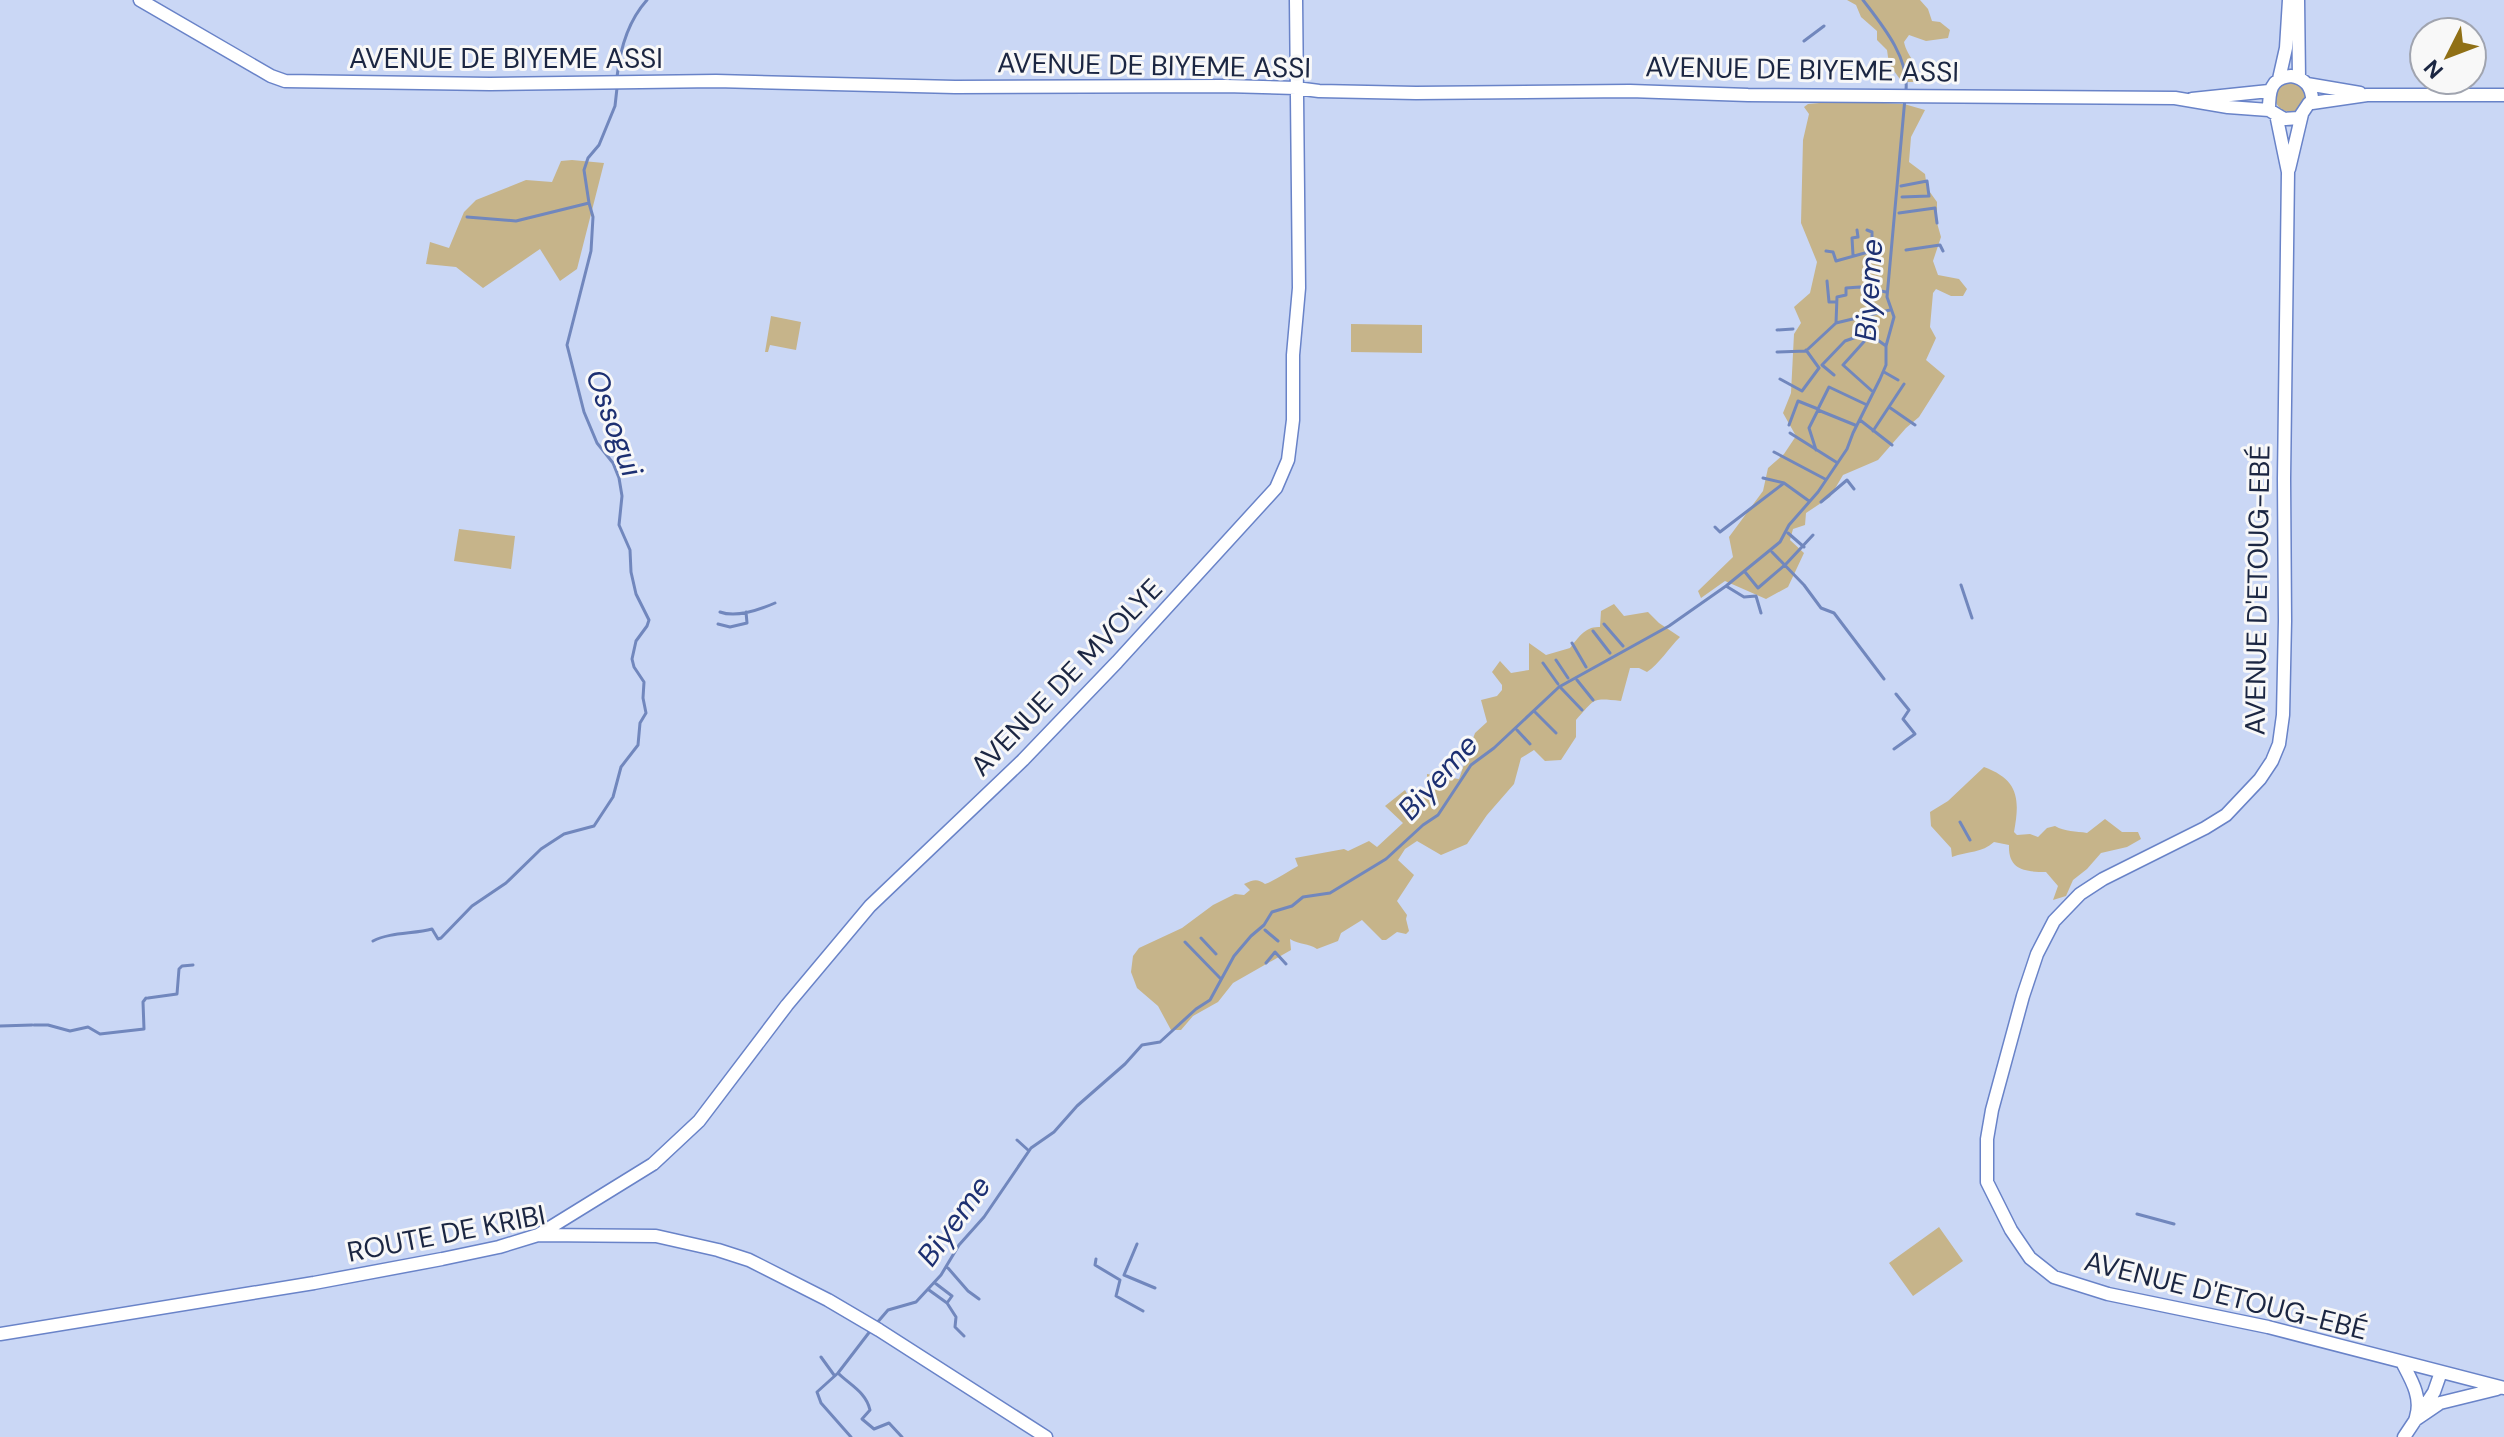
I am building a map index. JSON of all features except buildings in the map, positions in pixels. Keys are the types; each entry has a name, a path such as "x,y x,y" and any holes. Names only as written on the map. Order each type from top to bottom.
{"main road":[{"name":"AVENUE DE BIYEME ASSI","path":"140,0 271,76 285,81 716,81 941,87 1225,86 1446,93 1630,91 1921,95 2189,100 2272,112"},
{"name":"AVENUE DE MVOLYE","path":"538,1235 653,1164 699,1121 787,1005 870,906 1023,760 1276,488 1288,460 1293,420 1293,355 1299,288 1296,0"},
{"path":"2288,172 2269,91 2279,79 2286,48 2289,0"},
{"path":"2298,0 2303,81 2312,96 2312,103"},
{"path":"2279,79 2291,76 2367,95"},
{"name":"AVENUE DE BIYEME ASSI","path":"2189,100 2229,93 2269,91"},
{"path":"2272,112 2289,120 2299,118 2309,103 2367,95 2504,95"},
{"path":"2288,172 2302,114"},
{"name":"AVENUE D'ETOUG-EBÉ","path":"2288,172 2284,661 2279,744 2260,779 2226,815 2103,879 2080,894 2054,921 2037,954 2023,996 1992,1110 1987,1139 1987,1182 2011,1230 2030,1258 2054,1277 2108,1294 2268,1327 2441,1372"},
{"name":"ROUTE DE KRIBI","path":"0,1334 301,1286 456,1256 538,1235 656,1236 749,1260 866,1322 1046,1437"},
{"path":"2403,1364 2414,1384 2419,1408 2415,1420"},
{"path":"2404,1437 2434,1392 2441,1372 2504,1388"},
{"path":"2415,1420 2452,1398 2504,1388"}],"shaded area":[{"path":"1847,0 1920,0 1928,9 1932,21 1940,22 1950,30 1948,38 1926,41 1909,35 1904,42 1921,82 1902,82 1889,64 1887,50 1877,40 1877,31 1861,17 1856,5"},
{"path":"2290,82 2301,86 2305,97 2301,108 2290,112 2279,108 2275,97 2279,86"},
{"path":"1842,101 1904,104 1925,110 1911,137 1909,162 1925,174 1927,188 1937,202 1941,237 1933,261 1938,275 1959,279 1967,289 1963,296 1951,296 1936,289 1933,293 1930,327 1936,338 1926,360 1945,376 1919,417 1878,460 1843,475 1830,497 1806,513 1805,525 1793,529 1790,540 1804,553 1788,587 1766,599 1725,581 1701,598 1698,591 1733,557 1729,537 1763,491 1768,468 1784,454 1796,436 1783,413 1791,393 1794,334 1801,323 1794,307 1810,293 1817,262 1801,223 1803,140 1809,114 1804,107"},
{"path":"561,161 604,163 577,269 560,281 540,249 483,288 456,267 426,264 430,242 449,248 464,212 476,200 526,180 552,182"},
{"path":"771,316 801,322 796,350 770,345 768,352 765,352"},
{"path":"1351,324 1422,325 1422,353 1351,352"},
{"path":"459,529 515,536 511,569 454,561"},
{"path":"1614,604 1624,616 1648,612 1680,637 1647,672 1630,668 1621,701 1599,700 1587,707 1576,720 1576,737 1561,760 1545,761 1534,750 1521,758 1514,784 1467,844 1441,855 1417,841 1405,849 1398,860 1414,875 1397,901 1407,915 1409,931 1406,934 1397,932 1382,940 1362,920 1341,933 1338,941 1317,949 1290,939 1291,950 1233,983 1218,1002 1193,1016 1181,1030 1171,1030 1158,1006 1137,988 1131,972 1133,956 1139,948 1182,928 1213,905 1235,894 1244,895 1250,890 1244,884 1255,880 1265,884 1282,876 1298,866 1295,858 1344,849 1348,851 1369,841 1377,847 1403,823 1385,806 1405,790 1412,803 1427,794 1427,774 1459,779 1475,733 1487,722 1481,700 1497,696 1502,690 1502,685 1492,672 1500,661 1511,673 1529,670 1529,643 1546,655 1570,648 1586,631 1600,627 1601,611"},
{"path":"1984,767 2004,778 2014,792 2017,810 2014,832 2017,835 2038,837 2047,828 2055,826 2087,833 2105,819 2122,832 2138,832 2141,839 2127,847 2101,853 2073,880 2066,896 2053,900 2058,886 2046,872 2025,870 2015,865 2009,845 1994,842 1980,850 1952,857 1951,848 1931,826 1930,812 1948,801"},
{"path":"1939,1227 1963,1261 1913,1296 1889,1263"}],"waterway":[{"name":"Ossogui","path":"617,77 626,36 647,0"},
{"name":"Biyeme","path":"1863,0 1899,54 1906,90"},
{"path":"1804,41 1824,26"},
{"name":"Ossogui","path":"373,941 432,929 438,939 441,938 472,906 506,883 541,849 564,834 594,826 613,797 621,767 638,745 640,723 646,713 644,682 632,659 636,641 649,620 636,594 630,550 619,525 622,496 619,478 613,463 597,443 584,412 567,345 591,251 593,217 584,170 588,158 599,145 615,106 617,88"},
{"name":"Biyeme","path":"876,1324 888,1310 916,1302 941,1275 959,1245 984,1217 1031,1148 1054,1132 1142,1045 1160,1042 1210,1000 1234,956 1264,925 1272,912 1292,906 1303,897 1330,893 1386,859 1438,815 1471,765 1494,748 1559,687 1669,626 1726,586 1780,542 1789,525 1818,492 1847,449 1886,365 1886,346 1894,317 1887,297 1905,98"},
{"path":"1901,186 1927,181 1929,196 1902,197"},
{"path":"467,217 516,221 589,203"},
{"path":"1899,213 1935,208 1937,223"},
{"path":"1853,255 1852,238 1858,237 1857,230"},
{"path":"1826,251 1833,252 1836,261 1872,251 1872,232 1867,230"},
{"path":"1906,250 1940,245 1943,251"},
{"path":"1827,281 1829,302 1836,302"},
{"path":"1836,323 1837,297 1846,295 1846,288 1886,292"},
{"path":"1807,350 1836,323 1890,310"},
{"path":"1777,330 1793,329"},
{"path":"1834,375 1822,365 1845,341 1868,333 1886,346"},
{"path":"1870,335 1843,365 1872,391"},
{"path":"1780,379 1802,391 1819,368 1806,350"},
{"path":"1777,352 1806,351"},
{"path":"1884,372 1898,380"},
{"path":"1873,431 1904,384"},
{"path":"1789,425 1798,401 1818,409 1829,387 1865,404"},
{"path":"1889,407 1915,425"},
{"path":"1816,450 1809,428 1818,410 1855,425"},
{"path":"1860,420 1892,445"},
{"path":"1790,433 1836,462"},
{"path":"1774,452 1825,479"},
{"path":"1763,478 1784,483 1809,501"},
{"path":"1821,502 1847,480 1854,489"},
{"path":"1715,527 1720,532 1784,483"},
{"path":"1788,533 1804,547"},
{"path":"1745,572 1758,588 1813,535"},
{"path":"1772,552 1821,608 1834,613 1884,679"},
{"path":"1961,585 1972,618"},
{"path":"1726,586 1744,597 1756,596 1761,613"},
{"path":"720,612 740,614 775,603"},
{"path":"718,624 730,627 747,623 746,612"},
{"path":"1604,624 1623,646"},
{"path":"1593,631 1610,653"},
{"path":"1572,643 1586,667"},
{"path":"1556,660 1568,678"},
{"path":"1543,663 1558,684"},
{"path":"1577,680 1593,700"},
{"path":"1561,688 1582,710"},
{"path":"1894,749 1915,734 1903,719 1909,710 1896,694"},
{"path":"1535,712 1556,733"},
{"path":"1517,730 1530,744"},
{"path":"1960,822 1970,840"},
{"path":"1265,930 1278,941"},
{"path":"1201,938 1216,954"},
{"path":"1185,942 1220,978"},
{"path":"1266,963 1275,952 1286,964"},
{"path":"148,998 177,994 179,969 193,965"},
{"path":"34,1025 70,1031 88,1027 100,1034 144,1029 143,1002 146,998"},
{"path":"0,1026 32,1025"},
{"path":"1017,1140 1028,1150"},
{"path":"2137,1214 2174,1224"},
{"path":"1137,1244 1124,1275 1155,1288"},
{"path":"1096,1259 1095,1265 1120,1280 1116,1296 1143,1311"},
{"path":"948,1268 979,1299"},
{"path":"935,1283 952,1296 947,1303"},
{"path":"929,1290 947,1303 956,1317 955,1327 964,1336"},
{"name":"Biyeme","path":"851,1437 821,1403 817,1392 838,1373 871,1330"},
{"path":"821,1357 834,1375"},
{"path":"838,1373 868,1404 870,1410 862,1419 874,1429 889,1423 902,1437"}]}
